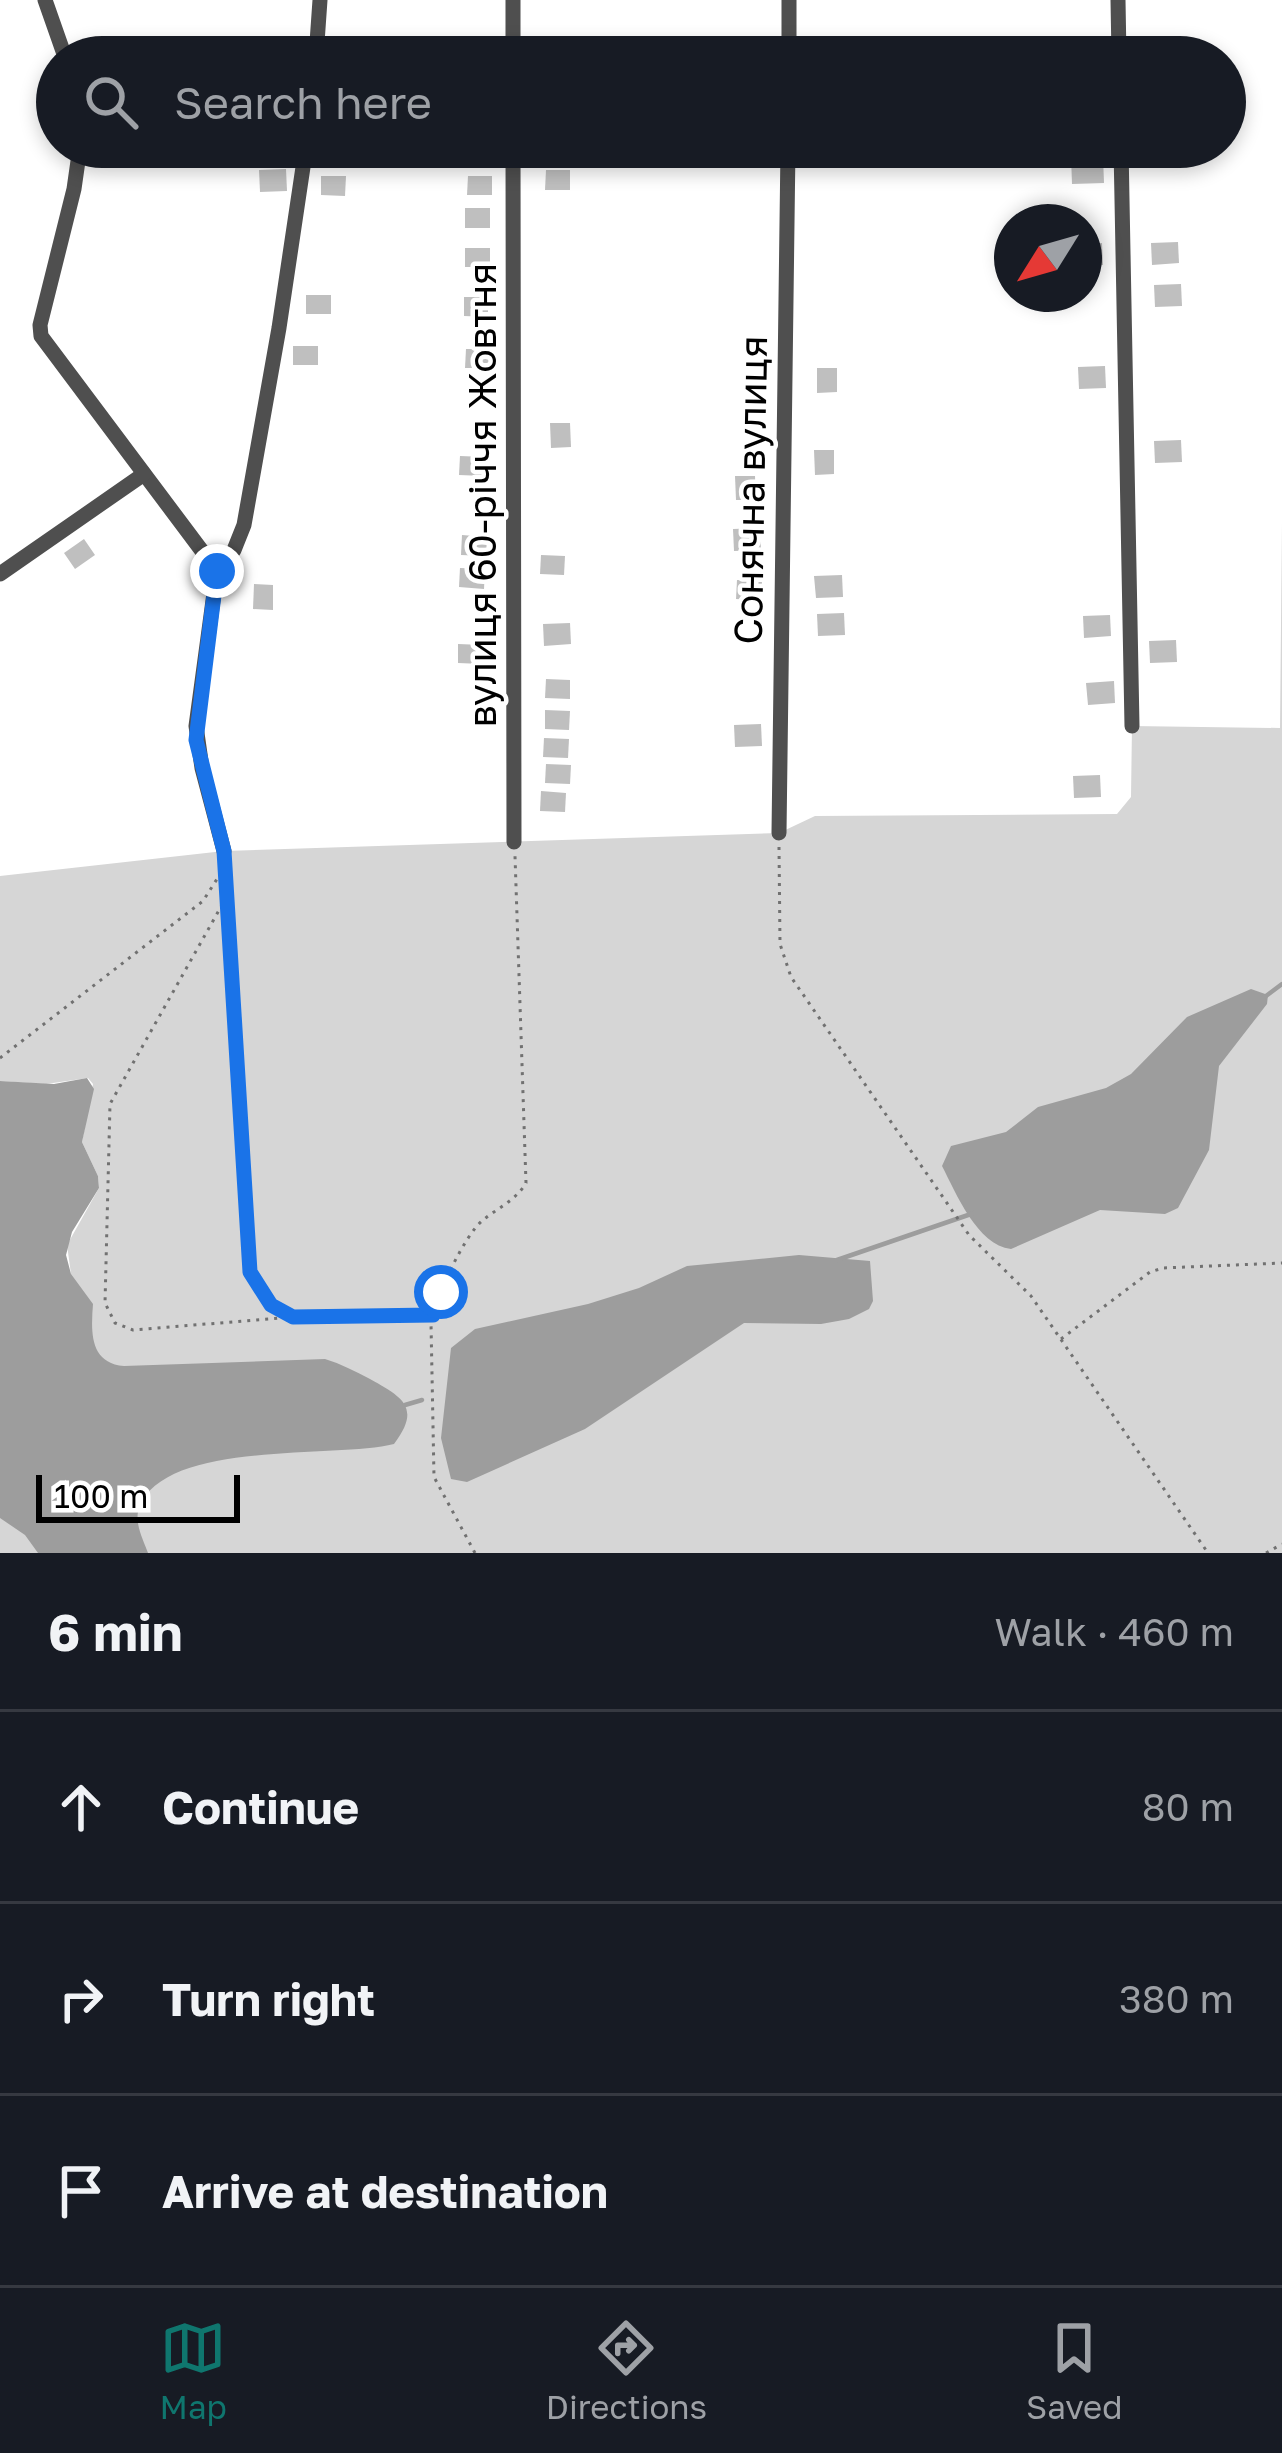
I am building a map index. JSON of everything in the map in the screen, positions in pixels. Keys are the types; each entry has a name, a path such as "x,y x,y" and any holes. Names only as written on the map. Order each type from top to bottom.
{"street":[{"path":"45,0 57,36"},
{"path":"317,36 320,0"},
{"path":"513,0 513,36"},
{"path":"789,36 790,0"},
{"path":"1118,0 1119,36"},
{"path":"77,168 41,336 217,571"},
{"path":"225,858 196,740 217,571 234,550 244,525 303,168"},
{"name":"вулиця 60-річчя Жовтня","path":"513,168 514,842"},
{"name":"Сонячна вулиця","path":"779,833 788,168"},
{"path":"1121,168 1132,726"},
{"path":"0,574 144,474"}],"path":[{"path":"779,833 780,944 785,967 975,1243 1024,1286 1208,1553"},
{"path":"475,1553 434,1477 433,1315 475,1228 526,1183 514,842"},
{"path":"225,858 250,1272 271,1305 293,1317"},
{"path":"0,1058 203,901 225,858"},
{"path":"227,896 110,1103 105,1303 115,1323 133,1330 293,1317 433,1315"},
{"path":"1061,1339 1150,1272 1282,1263"},
{"path":"1266,1553 1282,1544"}],"shaded area":[{"path":"1282,522 1282,1553 0,1553 0,1516 71,1274 67,1245 99,1188 82,1142 93,1084 88,1078 46,1084 0,1081 0,876 224,851 779,833 815,816 1117,814 1131,797 1132,726 1280,728"},
{"path":"1251,989 1268,995 1267,1004 1219,1066 1209,1150 1178,1208 1165,1214 1100,1210 1011,1249 978,1228 942,1166 951,1146 1006,1132 1038,1107 1106,1088 1131,1074 1187,1017"},
{"path":"87,1078 94,1089 82,1142 99,1188 72,1232 66,1255 71,1274 93,1304 93,1335 104,1359 124,1366 325,1359 391,1392 407,1412 394,1444 253,1456 181,1471 155,1486 139,1508 138,1525 148,1553 38,1553 25,1535 0,1518 0,1081 54,1084"},
{"path":"799,1255 870,1261 873,1301 869,1309 821,1324 744,1323 585,1429 467,1482 451,1479 441,1438 451,1348 475,1329 588,1304 687,1266"}],"building":[{"path":"1071,168 1103,168 1104,183 1072,184"},
{"path":"286,169 287,191 260,192 259,170"},
{"path":"546,170 570,170 570,190 545,190"},
{"path":"321,176 346,176 345,196 321,195"},
{"path":"468,176 492,176 492,195 467,195"},
{"path":"465,208 490,208 490,228 465,228"},
{"path":"1178,242 1179,263 1152,265 1151,243"},
{"path":"465,248 490,248 490,267 465,267"},
{"path":"1181,284 1182,306 1155,307 1154,285"},
{"path":"306,295 331,295 331,314 306,314"},
{"path":"464,297 488,297 488,317 464,316"},
{"path":"293,346 318,346 318,365 293,365"},
{"path":"466,349 490,349 490,368 465,368"},
{"path":"1105,366 1106,388 1079,389 1078,367"},
{"path":"817,368 837,368 837,392 817,393"},
{"path":"550,423 570,423 571,447 551,448"},
{"path":"1181,440 1182,462 1155,463 1154,441"},
{"path":"814,450 834,450 834,474 815,475"},
{"path":"460,456 485,457 484,476 459,475"},
{"path":"735,476 755,476 756,500 736,500"},
{"path":"760,528 761,550 734,551 733,529"},
{"path":"462,535 487,537 486,556 461,555"},
{"path":"84,539 95,555 75,569 64,553"},
{"path":"541,555 565,556 564,575 540,574"},
{"path":"460,568 485,569 484,589 459,587"},
{"path":"842,575 843,597 816,598 814,576"},
{"path":"737,580 762,581 761,601 736,599"},
{"path":"254,584 273,585 273,610 253,609"},
{"path":"844,613 845,635 818,636 817,614"},
{"path":"1110,615 1111,636 1084,638 1083,616"},
{"path":"570,623 571,644 544,646 543,624"},
{"path":"1176,640 1177,662 1150,663 1149,641"},
{"path":"458,644 483,645 482,664 458,663"},
{"path":"546,679 570,680 570,699 545,698"},
{"path":"1114,681 1115,703 1088,705 1086,683"},
{"path":"545,710 570,711 569,730 545,729"},
{"path":"761,724 762,746 735,747 734,725"},
{"path":"544,738 569,739 568,758 543,757"},
{"path":"546,764 571,765 570,784 545,783"},
{"path":"1100,775 1101,797 1074,798 1073,776"},
{"path":"541,791 566,793 565,812 540,811"}],"waterway":[{"path":"1262,999 1282,984"},
{"path":"837,1260 974,1213"},
{"path":"405,1405 422,1400"}],"route":[{"path":"217,571 196,740 224,851 250,1272 262,1296 293,1317 433,1315 441,1292"}]}
